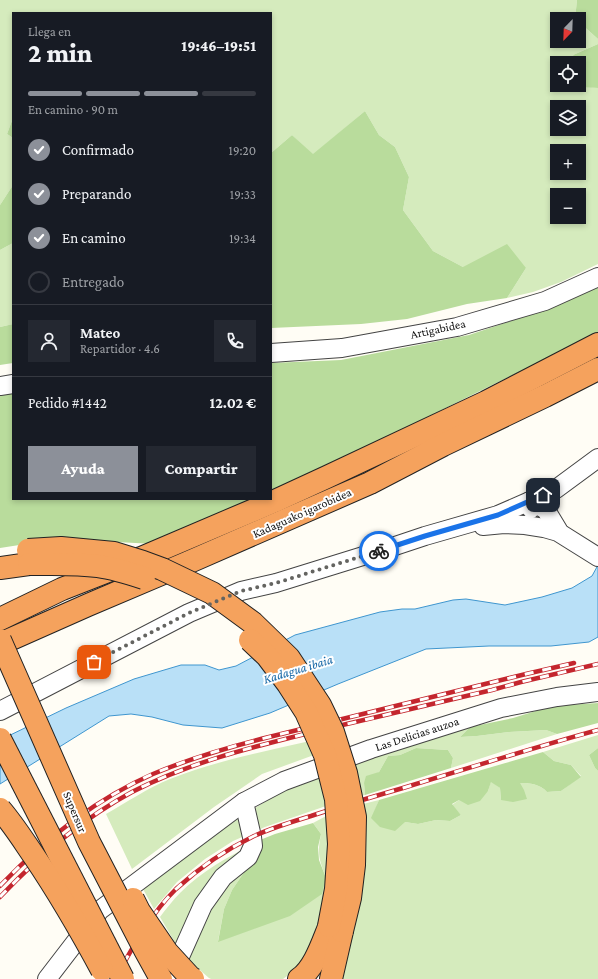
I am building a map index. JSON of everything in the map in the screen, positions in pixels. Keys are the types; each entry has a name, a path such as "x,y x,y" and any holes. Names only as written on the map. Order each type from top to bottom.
{"highway":[{"name":"Kadaguako igarobidea","path":"0,618 62,589 141,558 275,501 479,405 598,344"},
{"name":"Kadaguako igarobidea","path":"0,644 88,604 187,564 370,483 443,445 598,369"},
{"path":"0,555 99,566 134,574 163,584 213,610 242,633 267,656 288,684 306,712 325,755 336,799 339,851 331,979"},
{"path":"0,568 28,557"},
{"name":"Supersur","path":"0,640 89,842 161,979"},
{"path":"0,739 123,979"},
{"path":"53,759 86,804 139,911 167,952 193,979"},
{"path":"0,809 12,823 50,880 108,979"},
{"path":"299,979 315,960 335,929"}],"street":[{"name":"Artigabidea","path":"272,353 342,348 457,327 545,301 598,277"},
{"path":"0,386 12,384"},
{"path":"0,711 189,613 241,591 276,583 498,515 530,502 556,489 598,458"},
{"path":"553,530 556,520 557,507 563,492 573,476"},
{"path":"530,502 546,510 553,530"},
{"path":"450,529 504,524 525,525 553,530 598,557"},
{"name":"Las Delicias auzoa","path":"47,979 100,910 244,802 284,781 371,749 501,708 557,697 598,692"},
{"path":"170,979 203,904 223,877 248,857 253,846 244,802"}],"green space":[{"path":"0,0 577,0 576,12 550,12 550,48 586,48 586,28 598,39 598,44 573,56 550,56 550,92 586,92 586,86 598,88 598,264 561,282 533,292 507,298 526,268 463,267 433,251 403,210 409,177 395,147 379,135 365,111 313,155 292,135 272,152 272,12 12,12 12,121 7,134 12,137 12,187 0,205"},
{"path":"577,0 598,0 598,39 586,28 586,12 576,12"},
{"path":"598,44 598,88 586,87 586,56 573,55"},
{"path":"365,111 379,135 395,147 409,177 403,210 433,251 463,267 507,244 526,268 507,298 467,304 407,319 361,324 272,328 272,152 292,135 313,154"},
{"path":"12,121 12,137 7,134"},
{"path":"12,187 12,244 0,250 0,205"},
{"path":"12,244 12,324 0,327 0,250"},
{"path":"598,287 598,333 338,461 272,491 272,363 341,360 469,335 538,312"},
{"path":"12,324 12,363 0,365 0,327"},
{"path":"12,393 12,500 252,500 155,544 58,539 0,548 0,395"},
{"path":"598,703 598,723 557,734 546,730 460,737 470,727 513,718 552,706"},
{"path":"470,727 460,737 546,730 557,734 451,768 453,758 448,750 416,748 400,755 388,756 379,772 364,783 365,795 360,796 355,764"},
{"path":"598,735 598,748 589,755 598,771 598,979 341,979 357,915 364,878 365,844 363,804 379,800 372,818 418,824 436,820 450,821 461,815 452,805 459,800 488,791 491,781 500,788 501,800 520,783 535,784 547,792 561,791 581,776 571,765 554,761 543,752"},
{"path":"310,741 314,755 262,774 214,807 132,869 106,814 138,795 170,779 239,757"},
{"path":"416,748 448,750 453,758 451,768 365,795 364,783 366,776 379,772 388,756 400,755"},
{"path":"598,748 598,771 589,755"},
{"path":"543,752 554,761 571,765 581,777 561,791 547,792 535,784 520,783 527,799 513,802 501,800 500,788 491,782 488,791 480,801 468,805 459,800 452,804 461,815 450,821 436,820 418,824 405,822 395,831 380,827 371,818 379,800"},
{"path":"320,774 326,806 265,827 233,841 205,859 177,882 154,909 143,889 177,858 287,788"},
{"path":"328,815 330,881 318,930 306,958 283,979 209,978 193,964 177,946 160,917 177,896 198,877 239,851 260,840 247,868 232,890 224,909 218,941 255,928 326,878 319,856 321,834 313,823"},
{"path":"313,823 321,834 318,847 319,860 326,878 322,894 290,916 218,942 224,909 232,890 247,868 260,840"}],"water":[{"name":"Kadagua ibaia","path":"598,565 598,637 589,642 551,646 489,646 426,649 270,713 222,728 183,725 152,717 131,714 109,716 0,784 0,740 66,708 134,679 181,665 205,665 219,670 236,666 295,635 380,612 415,609 453,600 466,599 505,605 542,597 572,588 592,576"}],"railway":[{"path":"0,886 34,853 71,822 132,784 167,768 210,753 254,741 574,663"},
{"path":"0,897 30,867 79,826 132,792 178,771 225,755 273,742 598,664"},
{"path":"115,979 142,932 167,898 203,867 243,841 275,828 334,809 598,730"}],"way so far":[{"path":"94,662 189,613 241,591 276,583 379,551"}],"route":[{"path":"379,551 498,515 543,495"}]}
